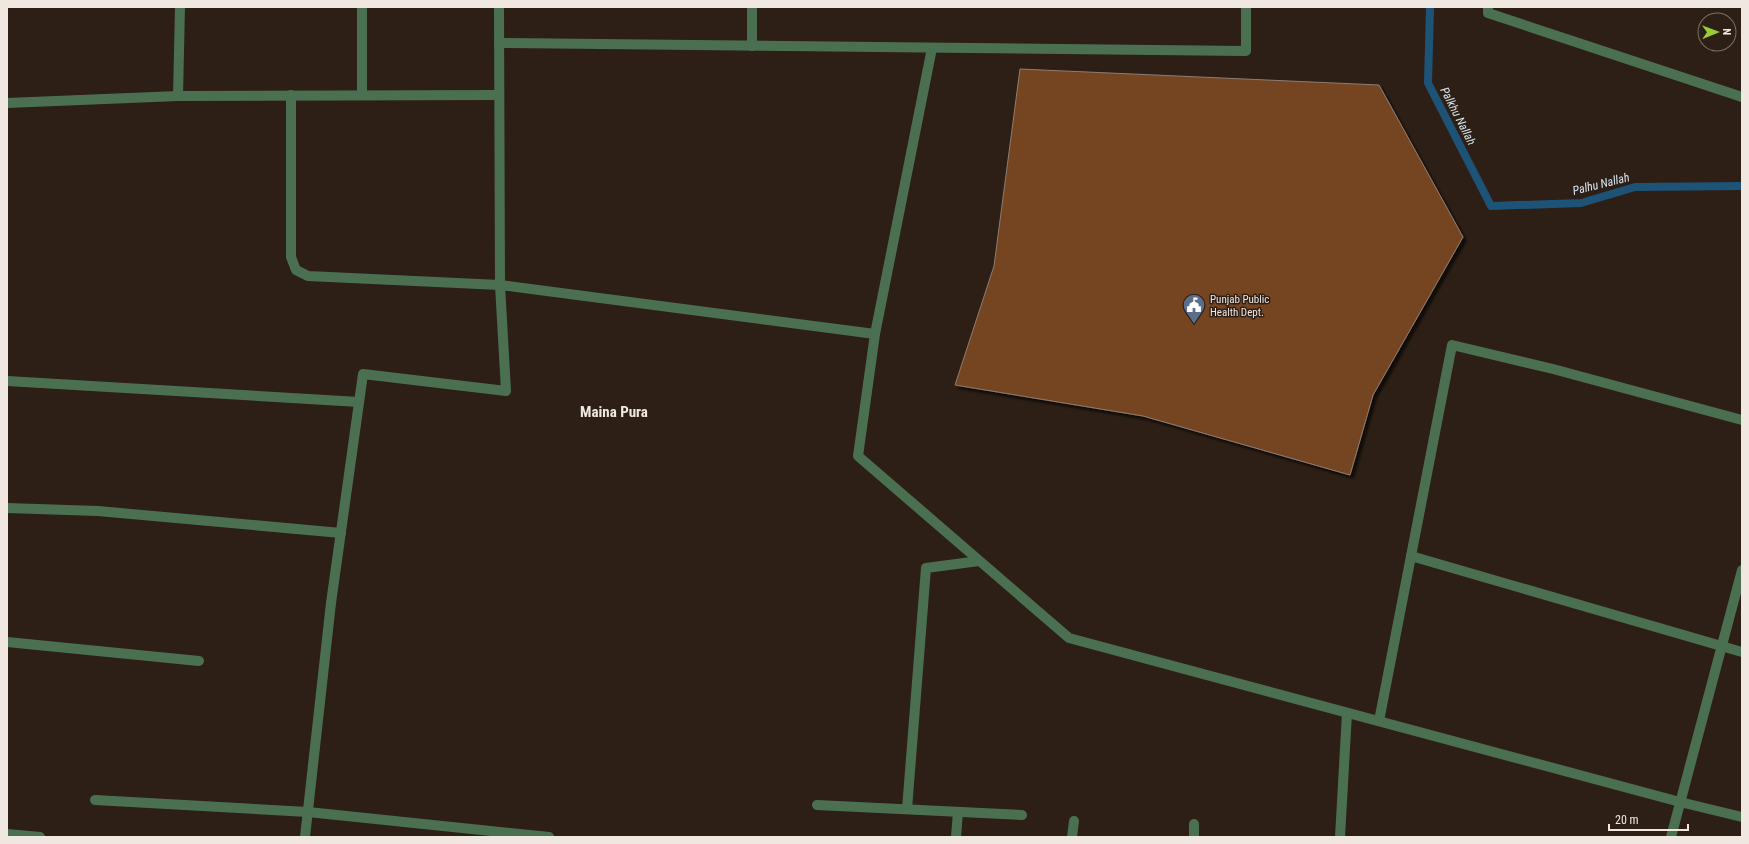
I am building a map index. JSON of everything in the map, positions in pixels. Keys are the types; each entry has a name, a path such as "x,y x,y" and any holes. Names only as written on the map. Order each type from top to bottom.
{"street":[{"path":"178,96 180,7"},
{"path":"362,7 362,95"},
{"path":"305,837 331,602 363,374 506,391 500,285 499,7"},
{"path":"752,7 752,46"},
{"path":"499,43 1246,51 1246,7"},
{"path":"1488,7 1488,14 1742,98"},
{"path":"932,48 875,334 858,456 1069,638 1680,802 1742,817"},
{"path":"7,103 178,96 499,95"},
{"path":"291,96 291,258 296,270 308,276 500,285 875,334"},
{"path":"1379,721 1452,344 1553,369 1742,420"},
{"path":"7,381 359,402"},
{"path":"7,508 98,511 341,533"},
{"path":"1411,556 1742,652"},
{"path":"907,809 926,568 979,561"},
{"path":"1670,837 1742,570"},
{"path":"7,642 199,662"},
{"path":"1340,837 1347,713"},
{"path":"95,800 308,812 549,837"},
{"path":"818,805 1022,815"},
{"path":"956,837 958,812"},
{"path":"1072,837 1074,820"},
{"path":"1194,824 1194,837"},
{"path":"7,834 40,837"}],"building":[{"name":"Punjab Public Health Dept.","path":"1020,69 1379,85 1463,237 1373,395 1350,475 1143,416 955,385 994,266"}],"waterway":[{"name":"Palhu Nallah","path":"1430,7 1428,83 1491,206 1581,203 1635,187 1742,186"}],"place":[{"name":"Punjab Public Health Dept.","path":"1194,324"}],"district":[{"name":"Maina Pura","path":"614,412"}],"water label":[{"name":"Palkhu Nallah","path":"1458,116"}]}
